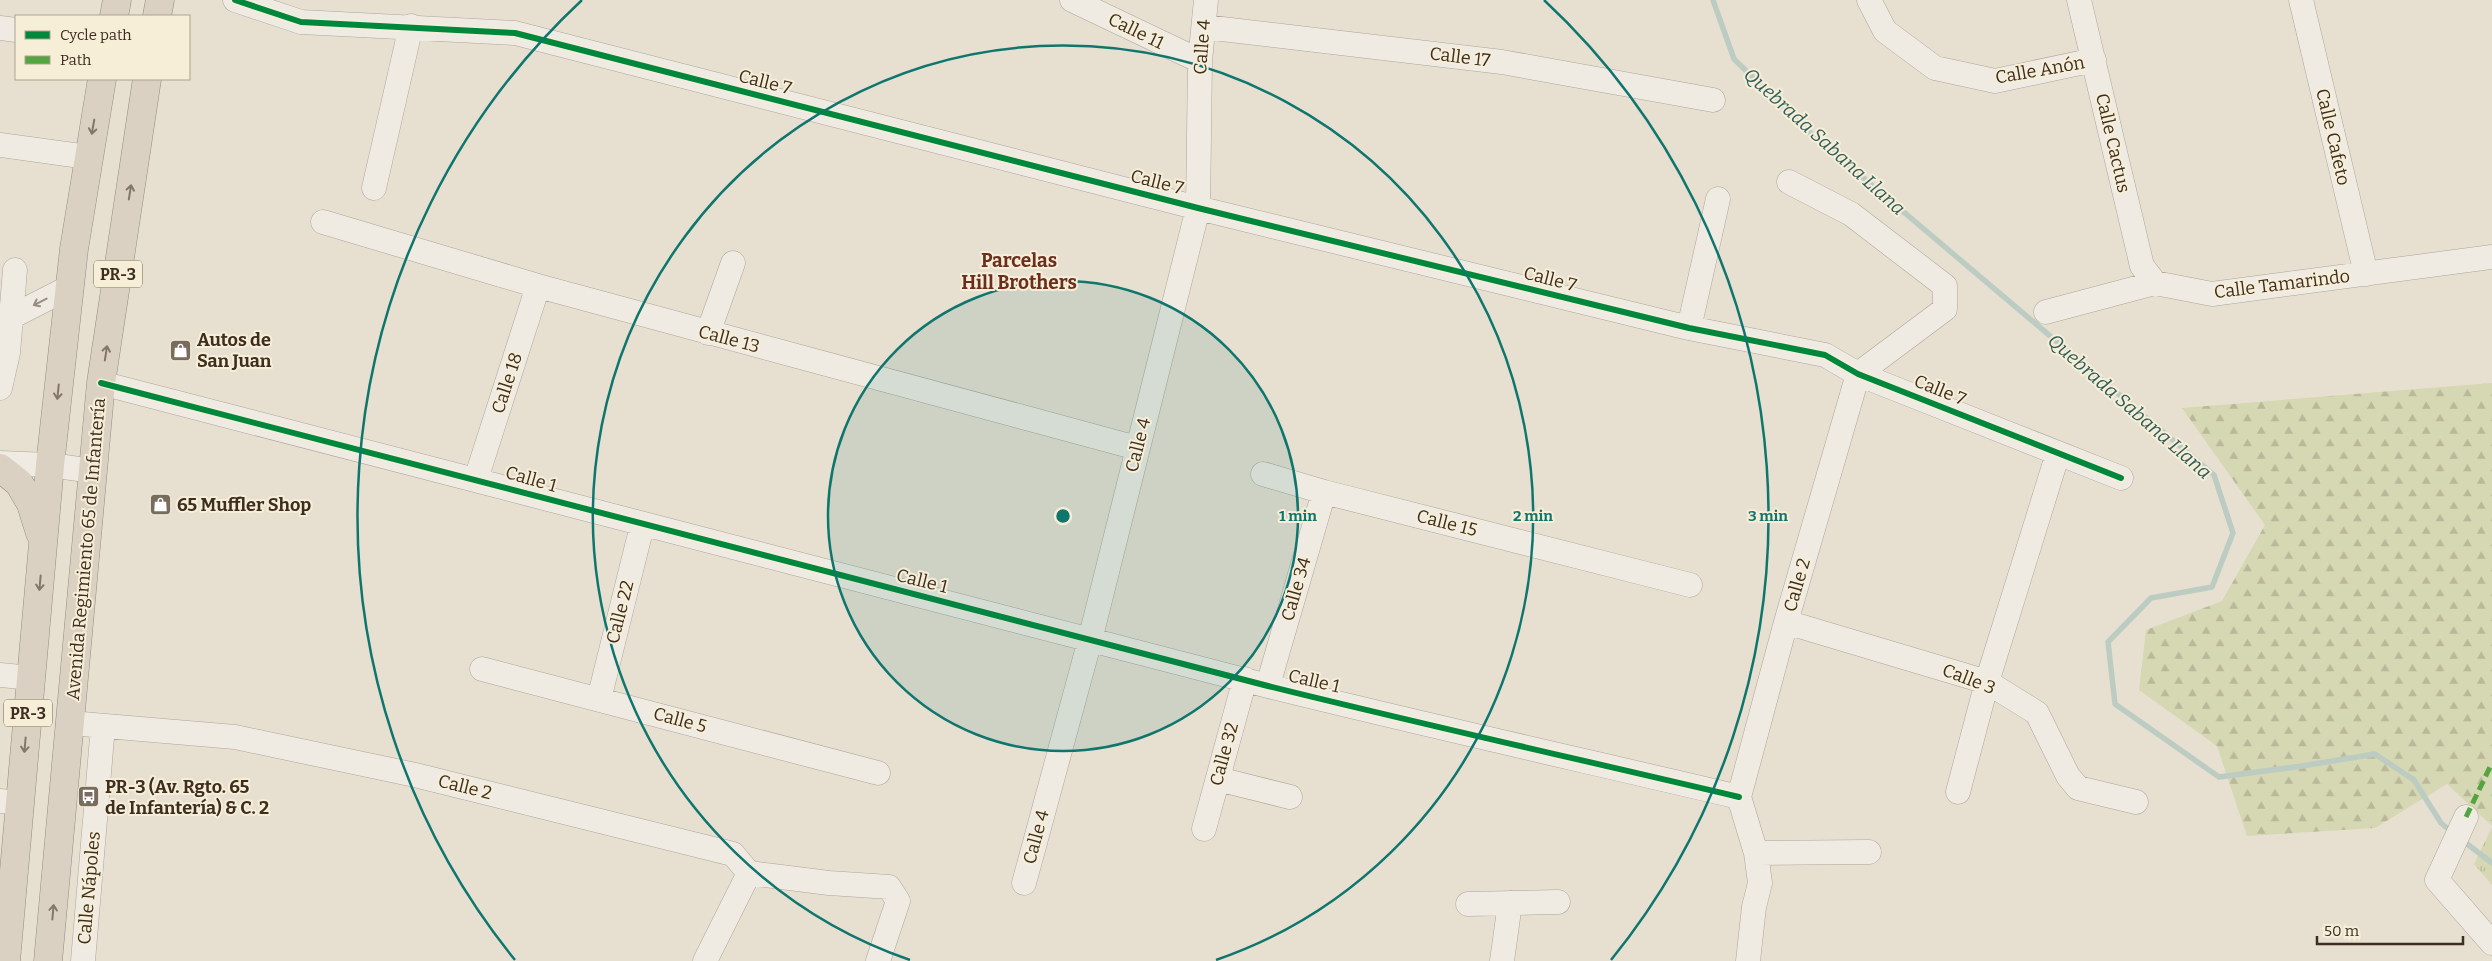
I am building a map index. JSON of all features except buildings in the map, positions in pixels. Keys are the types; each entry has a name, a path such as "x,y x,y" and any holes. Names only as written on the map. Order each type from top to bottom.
{"highway":[{"path":"114,15 117,0"},
{"path":"157,15 160,0"},
{"name":"PR-3","path":"6,961 5,917 10,802 31,678 50,464 70,287 88,157 102,80"},
{"name":"Avenida Regimiento 65 de Infantería","path":"48,961 101,383 147,80"},
{"path":"0,468 20,483 31,504 43,542"}],"street":[{"name":"Calle 7","path":"235,0 302,22 412,26 515,33 1198,208 1689,328 1825,355 1858,374 2120,478"},
{"name":"Calle 11","path":"1072,0 1200,61"},
{"name":"Calle 4","path":"1024,883 1090,640 1198,208 1200,61 1205,27 1206,0"},
{"name":"Calle Anón","path":"1868,0 1885,31 1935,68 1995,80 2094,60"},
{"name":"Calle Cactus","path":"2079,0 2142,266 2155,283"},
{"name":"Calle Cafeto","path":"2301,0 2366,274"},
{"path":"374,188 412,26"},
{"name":"Calle 17","path":"1205,27 1502,62 1713,100"},
{"path":"0,28 15,30"},
{"path":"0,145 88,157"},
{"path":"1789,182 1850,214 1945,286 1945,309 1858,374"},
{"path":"1689,328 1718,199"},
{"name":"Calle 13","path":"323,222 538,286 1137,448"},
{"name":"Calle Tamarindo","path":"2046,312 2155,283 2212,294 2492,257"},
{"path":"708,333 733,263"},
{"path":"0,388 8,354 15,270"},
{"name":"Calle 18","path":"476,479 538,286"},
{"path":"11,317 70,287"},
{"name":"Calle 2","path":"1739,797 1786,622 1858,374"},
{"name":"Calle 1","path":"101,383 476,479 642,526 1268,685 1739,797"},
{"path":"1958,792 1987,682 2058,453"},
{"path":"0,463 50,464 93,471"},
{"name":"Calle 15","path":"1263,474 1324,492 1690,585"},
{"name":"Calle 34","path":"1268,685 1324,492"},
{"name":"Calle 22","path":"598,699 642,526"},
{"name":"Calle 3","path":"1786,622 1987,682 2036,713 2068,776 2078,788 2136,802"},
{"name":"Calle 5","path":"482,669 878,773"},
{"path":"0,675 31,678"},
{"name":"Calle 32","path":"1204,828 1245,679"},
{"name":"Calle 2","path":"70,723 235,738 415,775 733,854 749,873"},
{"name":"Calle Nápoles","path":"83,961 103,726"},
{"path":"1218,778 1290,797"},
{"path":"1739,797 1756,853 1760,882 1754,907 1748,961"},
{"path":"2466,817 2437,880 2492,944"},
{"path":"1756,853 1869,852"},
{"path":"705,961 749,873 829,883 889,887 898,901 878,961"},
{"path":"1468,904 1558,902"},
{"path":"1502,961 1510,903"}],"green space":[{"path":"2492,383 2492,826 2447,784 2375,828 2247,836 2217,746 2139,690 2146,630 2222,601 2265,525 2182,408"},
{"path":"2492,827 2492,885 2474,864"}],"waterway":[{"name":"Quebrada Sabana Llana","path":"1713,0 1734,59 1807,130 2214,475 2233,533 2212,587 2151,598 2108,642 2115,704 2219,777 2375,754 2414,780 2441,823 2453,833"},
{"name":"Quebrada Sabana Llana","path":"2462,840 2492,863"}],"marked path":[{"path":"2466,817 2492,763"}],"cycle path":[{"path":"235,0 301,22 515,33 1198,208 1689,328 1825,355 1858,374 2121,478"},
{"path":"101,383 1268,686 1739,797"}],"place":[{"name":"Autos de San Juan","path":"181,350"},
{"name":"65 Muffler Shop","path":"161,505"},
{"name":"PR-3 (Av. Rgto. 65 de Infantería) & C. 2","path":"89,797"}],"district":[{"name":"Parcelas Hill Brothers","path":"1019,271"}]}
